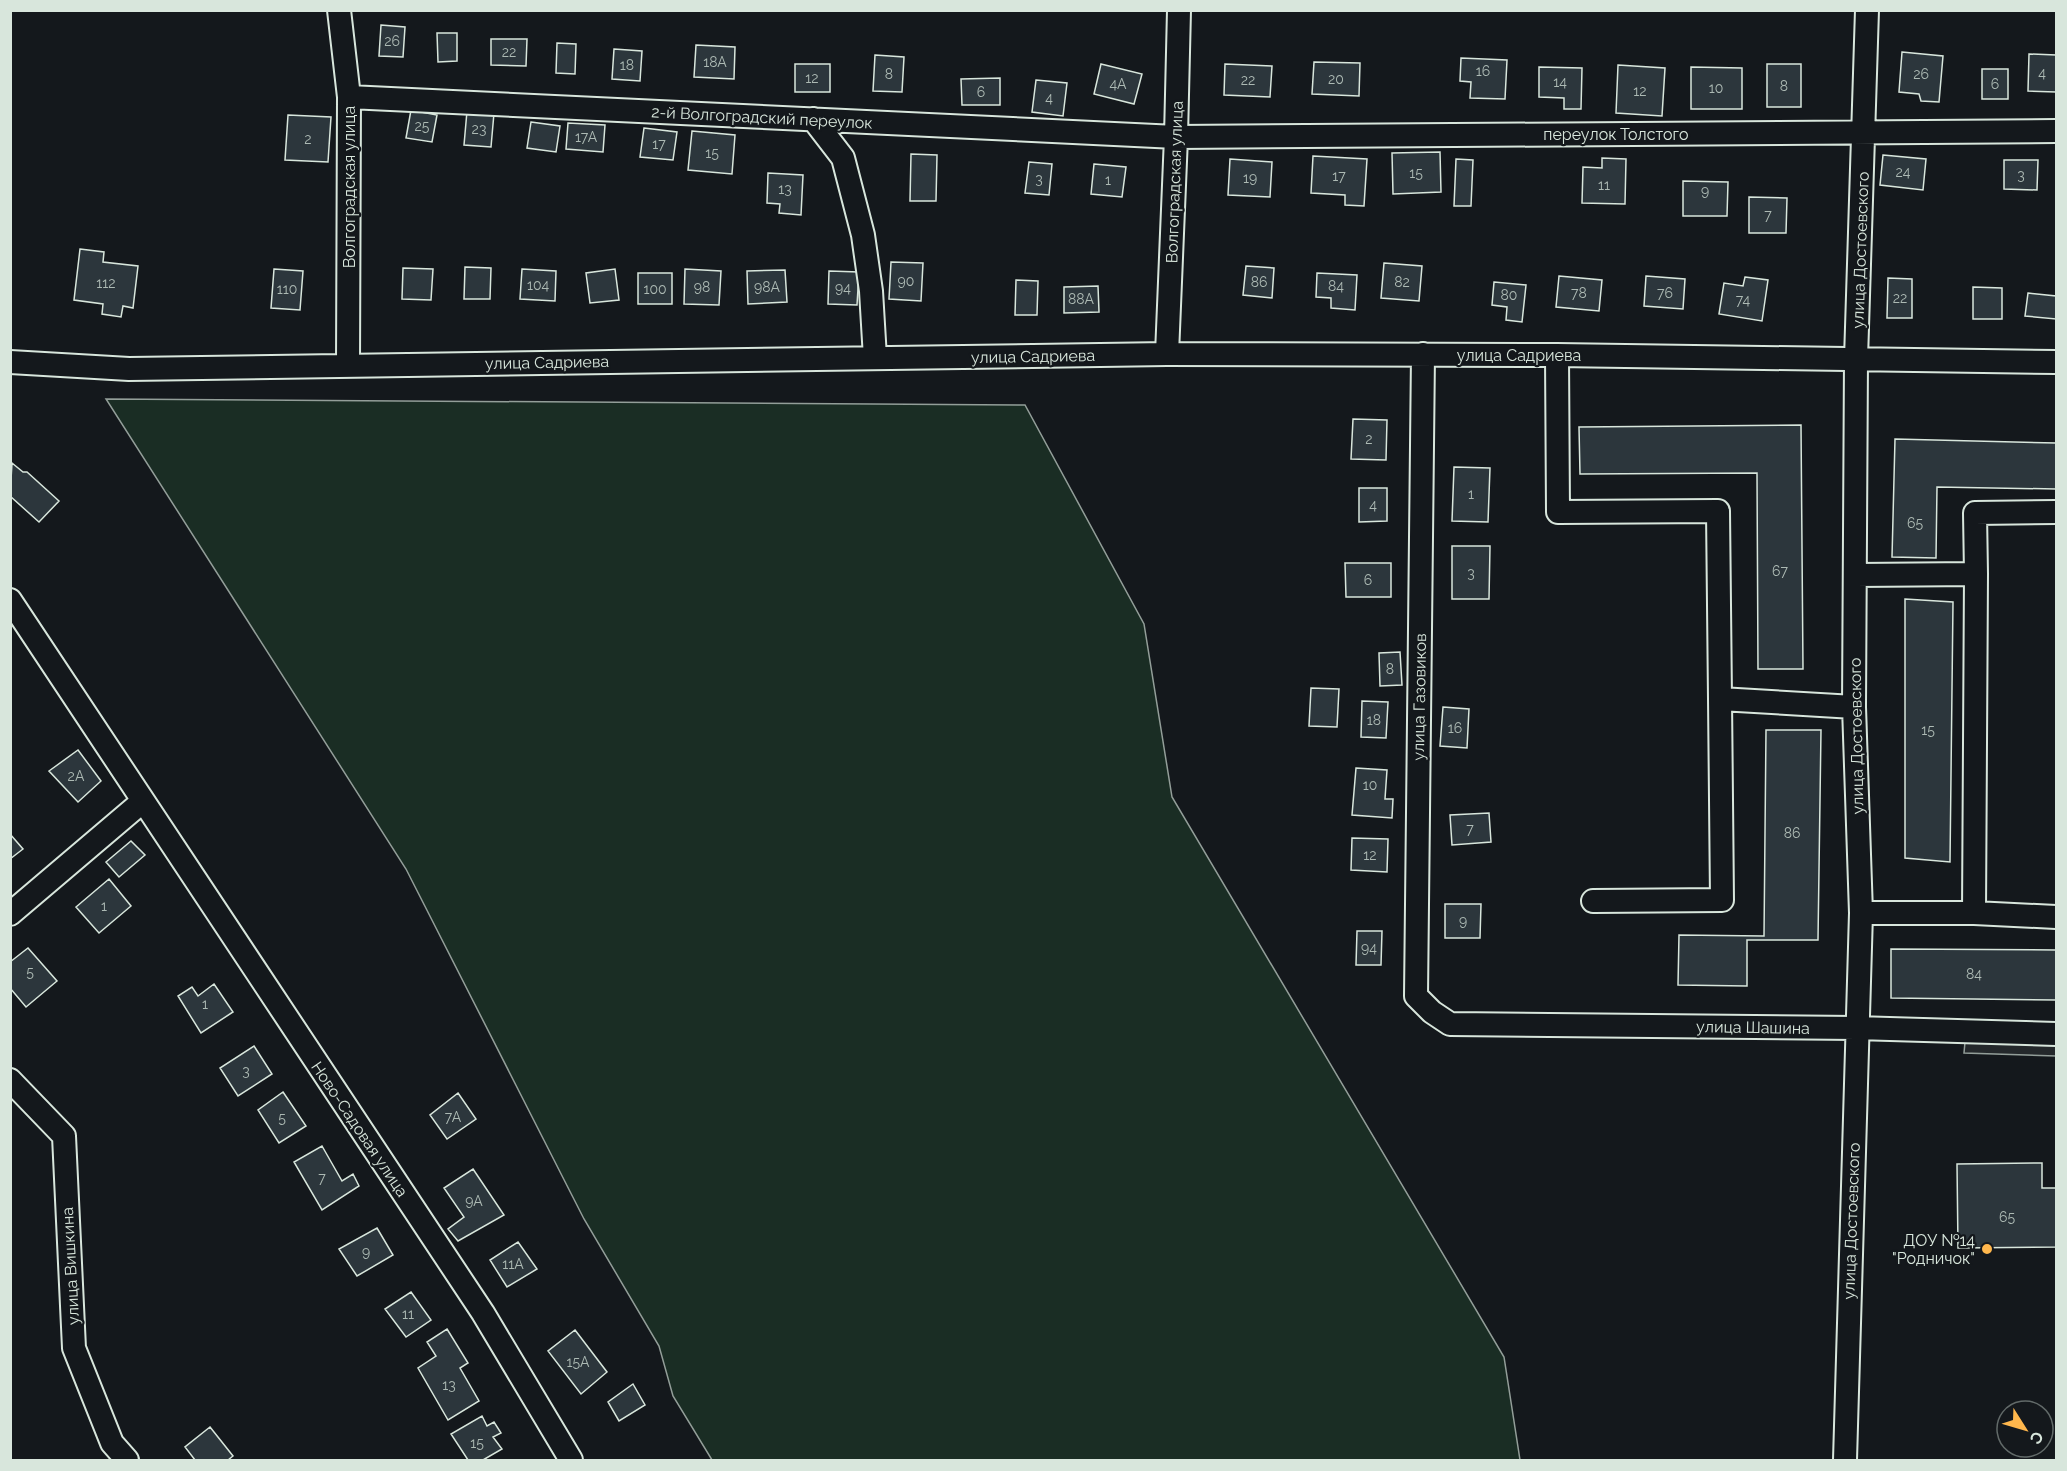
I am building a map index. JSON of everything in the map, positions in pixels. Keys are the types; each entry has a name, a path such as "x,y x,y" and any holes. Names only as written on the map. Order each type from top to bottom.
{"street":[{"name":"Волгоградская улица","path":"339,10 349,97 348,365"},
{"name":"Волгоградская улица","path":"1167,354 1179,10"},
{"name":"улица Достоевского","path":"1845,1461 1861,913 1854,707 1856,359 1867,10"},
{"name":"2-й Волгоградский переулок","path":"349,97 1176,136"},
{"path":"813,119 843,158 863,235 871,291 875,358"},
{"name":"переулок Толстого","path":"1176,136 2056,131"},
{"name":"улица Садриева","path":"10,362 129,369 1167,354 1557,355 2056,362"},
{"name":"улица Газовиков","path":"1422,354 1416,996 1432,1012 1450,1024"},
{"path":"1557,355 1558,512 1718,511 1722,900 1593,901"},
{"path":"1974,913 1975,513 2056,512"},
{"path":"1856,575 1976,574"},
{"name":"Ново-Садовая улица","path":"10,600 483,1313 572,1461"},
{"path":"1720,699 1854,707"},
{"path":"10,914 143,801"},
{"path":"1861,913 1974,913 2056,917"},
{"name":"улица Шашина","path":"1450,1024 1856,1028 2056,1034"},
{"name":"улица Вишкина","path":"10,1080 64,1136 74,1348 112,1443 127,1461"}],"green space":[{"path":"106,399 1025,405 1144,624 1172,797 1504,1357 1520,1460 712,1460 673,1396 659,1346 584,1219 406,869"}],"shaded area":[{"path":"1965,1042 2056,1044 2056,1056 1964,1053"}],"building":[{"path":"381,25 405,27 403,57 379,56"},
{"path":"437,33 457,33 457,61 438,62"},
{"path":"491,39 527,39 526,66 491,65"},
{"path":"557,43 576,44 575,74 556,73"},
{"path":"696,45 735,47 734,79 694,77"},
{"path":"614,49 642,51 640,81 612,79"},
{"path":"1902,52 1943,56 1939,102 1921,101 1919,94 1899,92"},
{"path":"2029,54 2056,55 2056,92 2028,91"},
{"path":"875,55 904,57 902,92 873,91"},
{"path":"1461,58 1507,60 1505,99 1470,98 1471,82 1460,81"},
{"path":"1314,62 1360,63 1359,96 1312,94"},
{"path":"795,64 830,64 830,92 795,92"},
{"path":"1101,64 1142,74 1134,104 1094,94"},
{"path":"1225,64 1272,66 1270,97 1224,95"},
{"path":"1767,64 1801,64 1801,107 1767,107"},
{"path":"1618,65 1665,68 1662,116 1616,113"},
{"path":"1539,67 1582,68 1581,109 1564,109 1564,98 1539,97"},
{"path":"1691,67 1742,68 1742,109 1691,109"},
{"path":"1982,69 2008,69 2008,99 1982,99"},
{"path":"1000,78 1000,105 962,105 961,79"},
{"path":"1036,80 1067,83 1063,116 1032,112"},
{"path":"411,110 437,115 432,142 406,138"},
{"path":"467,111 494,113 491,147 464,145"},
{"path":"288,115 331,117 328,162 285,160"},
{"path":"531,122 560,126 556,152 527,148"},
{"path":"568,123 605,125 603,152 566,149"},
{"path":"644,128 677,132 673,160 640,157"},
{"path":"692,131 735,135 732,174 688,170"},
{"path":"1440,152 1441,192 1393,194 1392,153"},
{"path":"911,154 937,155 936,201 910,201"},
{"path":"1883,155 1926,159 1923,190 1880,185"},
{"path":"1313,156 1367,159 1364,206 1345,205 1345,195 1311,193"},
{"path":"1602,158 1626,159 1625,204 1582,203 1583,167 1602,168"},
{"path":"1230,159 1272,162 1270,197 1228,195"},
{"path":"1456,159 1473,160 1471,206 1454,206"},
{"path":"2004,160 2038,160 2037,190 2004,189"},
{"path":"1029,162 1052,164 1049,195 1025,193"},
{"path":"1094,164 1126,167 1122,197 1091,194"},
{"path":"768,173 803,175 801,215 779,213 780,204 767,203"},
{"path":"1683,181 1728,182 1727,216 1683,216"},
{"path":"1749,197 1787,198 1786,233 1749,233"},
{"path":"80,249 104,252 103,262 138,266 133,308 123,306 121,317 102,314 103,304 74,300"},
{"path":"891,262 923,263 921,301 889,299"},
{"path":"1384,263 1422,266 1419,301 1381,298"},
{"path":"1246,266 1274,268 1272,298 1243,295"},
{"path":"465,267 491,268 490,299 464,299"},
{"path":"403,268 433,269 431,300 402,299"},
{"path":"274,269 303,271 300,310 271,308"},
{"path":"522,269 556,271 555,301 520,299"},
{"path":"615,269 619,300 590,303 586,273"},
{"path":"685,269 721,271 719,305 684,304"},
{"path":"785,270 787,302 748,304 747,271"},
{"path":"829,271 859,272 857,305 828,304"},
{"path":"638,273 672,273 672,304 638,304"},
{"path":"1317,273 1357,275 1355,310 1331,308 1331,298 1316,297"},
{"path":"1559,276 1602,280 1599,311 1556,307"},
{"path":"1646,276 1685,279 1683,309 1644,306"},
{"path":"1745,277 1768,280 1762,321 1719,314 1724,283 1743,286"},
{"path":"1888,278 1912,279 1912,318 1887,318"},
{"path":"1016,280 1038,281 1037,315 1015,315"},
{"path":"1494,282 1526,285 1522,322 1506,320 1507,307 1492,305"},
{"path":"1098,286 1099,312 1064,313 1064,287"},
{"path":"1973,287 2002,288 2002,319 1973,319"},
{"path":"2028,293 2056,296 2056,319 2025,316"},
{"path":"1353,419 1387,420 1386,460 1351,459"},
{"path":"1801,425 1803,669 1758,669 1757,473 1580,474 1579,427"},
{"path":"1895,439 2056,443 2056,489 1937,487 1936,558 1892,557"},
{"path":"12,463 23,472 27,472 59,501 39,522 10,496"},
{"path":"1454,467 1490,468 1488,522 1452,521"},
{"path":"1359,488 1387,488 1387,521 1359,522"},
{"path":"1452,546 1490,546 1489,599 1452,599"},
{"path":"1345,563 1391,563 1391,597 1346,597"},
{"path":"1905,599 1953,602 1950,862 1905,858"},
{"path":"1400,652 1402,685 1380,686 1379,653"},
{"path":"1311,688 1339,689 1337,727 1309,726"},
{"path":"1362,701 1388,702 1386,738 1361,737"},
{"path":"1443,707 1469,709 1467,748 1440,746"},
{"path":"1766,730 1821,730 1818,940 1747,940 1747,986 1678,985 1679,935 1764,936"},
{"path":"78,750 101,781 78,802 49,771"},
{"path":"1356,768 1387,770 1385,799 1393,799 1392,818 1352,815"},
{"path":"1489,813 1491,842 1452,845 1450,815"},
{"path":"10,834 23,849 10,859"},
{"path":"1352,838 1388,839 1387,872 1351,870"},
{"path":"131,841 145,855 119,877 106,862"},
{"path":"109,879 131,906 99,933 76,907"},
{"path":"1445,904 1481,904 1480,938 1445,938"},
{"path":"1357,931 1382,931 1381,965 1356,965"},
{"path":"28,948 57,981 26,1007 10,988 10,962"},
{"path":"1891,949 2056,950 2056,1000 1891,998"},
{"path":"214,984 233,1012 201,1033 178,996 192,987 198,996"},
{"path":"254,1046 272,1074 238,1096 220,1068"},
{"path":"283,1092 306,1126 279,1143 258,1110"},
{"path":"458,1093 476,1119 447,1139 430,1115"},
{"path":"322,1146 342,1181 353,1174 359,1186 322,1210 294,1162"},
{"path":"2042,1163 2042,1188 2056,1188 2056,1247 1958,1248 1957,1164"},
{"path":"473,1169 504,1215 458,1241 448,1229 464,1217 444,1188"},
{"path":"377,1228 393,1255 357,1276 339,1249"},
{"path":"518,1242 537,1269 507,1287 490,1260"},
{"path":"411,1292 431,1320 406,1337 385,1309"},
{"path":"447,1329 468,1363 460,1368 479,1401 448,1420 418,1368 436,1356 427,1342"},
{"path":"575,1330 607,1372 581,1394 548,1351"},
{"path":"633,1384 645,1405 619,1421 608,1402"},
{"path":"482,1416 487,1426 494,1422 501,1433 493,1437 502,1449 483,1460 468,1460 451,1434"},
{"path":"210,1427 233,1456 228,1460 195,1460 185,1447"}],"place":[{"name":"ДОУ №14 \"Родничок\"","path":"1987,1249"}]}
